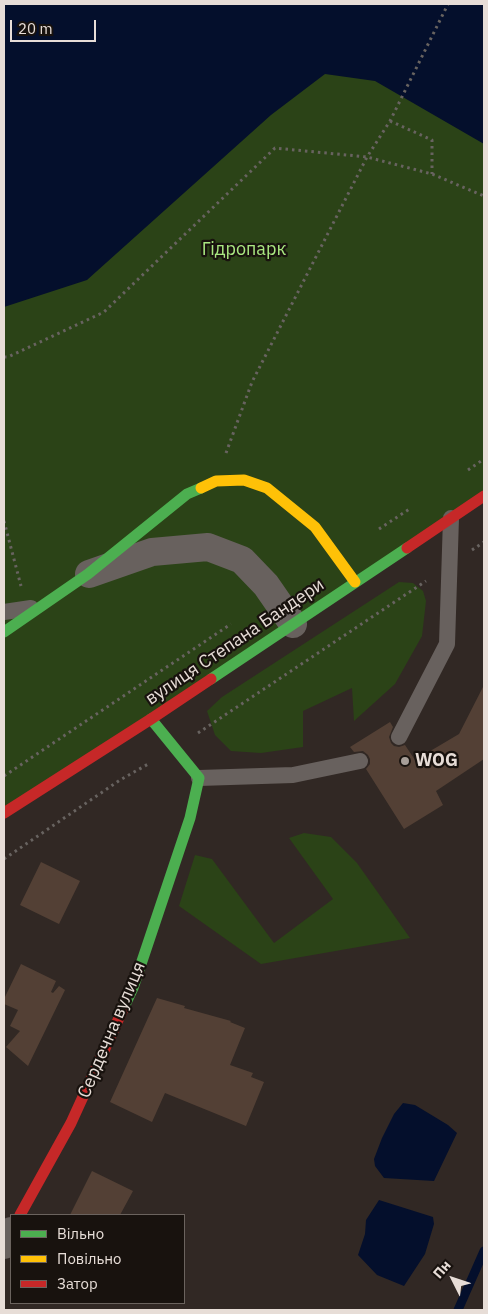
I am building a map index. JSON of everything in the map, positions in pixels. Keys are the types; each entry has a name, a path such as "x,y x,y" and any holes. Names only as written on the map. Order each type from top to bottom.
{"street":[{"path":"4,632 34,607 88,574 187,494 216,481 244,480 267,488 315,527 354,582"},
{"name":"вулиця Степана Бандери","path":"4,813 151,719 484,496"},
{"path":"88,574 152,552 208,547 242,560 266,585 293,624"},
{"path":"151,719 199,778"},
{"name":"Сердечна вулиця","path":"21,1214 71,1122 133,988 190,818 199,778"},
{"path":"4,1245 10,1233"}],"lane":[{"path":"399,737 447,644 451,518"},
{"path":"4,612 34,607"},
{"path":"199,778 293,776 360,761"}],"path":[{"path":"216,481 252,382 367,157 390,121 448,4"},
{"path":"390,121 432,140 432,174"},
{"path":"4,358 104,312 275,148 367,157 432,174 484,196"},
{"path":"4,521 34,607"},
{"path":"4,859 120,780 175,749 450,565"},
{"path":"4,776 231,624"}],"green space":[{"name":"Гідропарк","path":"4,4 484,4 484,496 4,813"},
{"path":"399,582 413,583 423,591 426,601 422,636 395,684 354,721 352,688 303,711 303,747 261,753 231,751 215,735 207,711 222,697"},
{"path":"304,833 331,837 357,863 410,938 261,964 179,906 195,855 212,859 274,943 333,899 289,838"}],"water":[{"path":"4,4 484,5 484,144 375,81 325,74 271,115 87,280 4,307"},
{"path":"403,1103 415,1105 448,1125 457,1133 434,1181 384,1178 375,1166 374,1159 382,1138 394,1114"},
{"path":"379,1200 433,1217 434,1224 425,1254 404,1286 377,1275 358,1255 365,1234 366,1220"}],"building":[{"path":"484,685 484,759 436,791 443,805 404,829 366,769 370,764 368,755 363,751 354,752 350,747 390,722 393,727 389,737 391,743 399,747 405,745 415,760 459,734"},
{"path":"41,862 80,881 59,924 20,905"},
{"path":"21,964 56,981 51,992 53,993 59,986 65,990 28,1066 6,1047 20,1031 10,1026 18,1010 4,1004 4,999"},
{"path":"157,998 185,1006 184,1008 231,1021 245,1028 230,1065 253,1073 251,1077 264,1082 246,1126 165,1093 152,1122 110,1102"},
{"path":"92,1171 133,1191 121,1214 70,1214"}],"waterway":[{"path":"458,1310 484,1251"}],"traffic: fast":[{"path":"4,632 88,574 187,494 201,488"},
{"path":"211,679 407,548"},
{"path":"124,1007 133,988 190,818 199,778 151,719"}],"traffic: slow":[{"path":"201,488 216,481 244,480 267,488 315,527 355,582"}],"traffic: jam":[{"path":"407,548 484,496"},
{"path":"4,813 211,679"},
{"path":"21,1214 71,1123 124,1007"}],"place":[{"name":"WOG","path":"405,761"}]}
